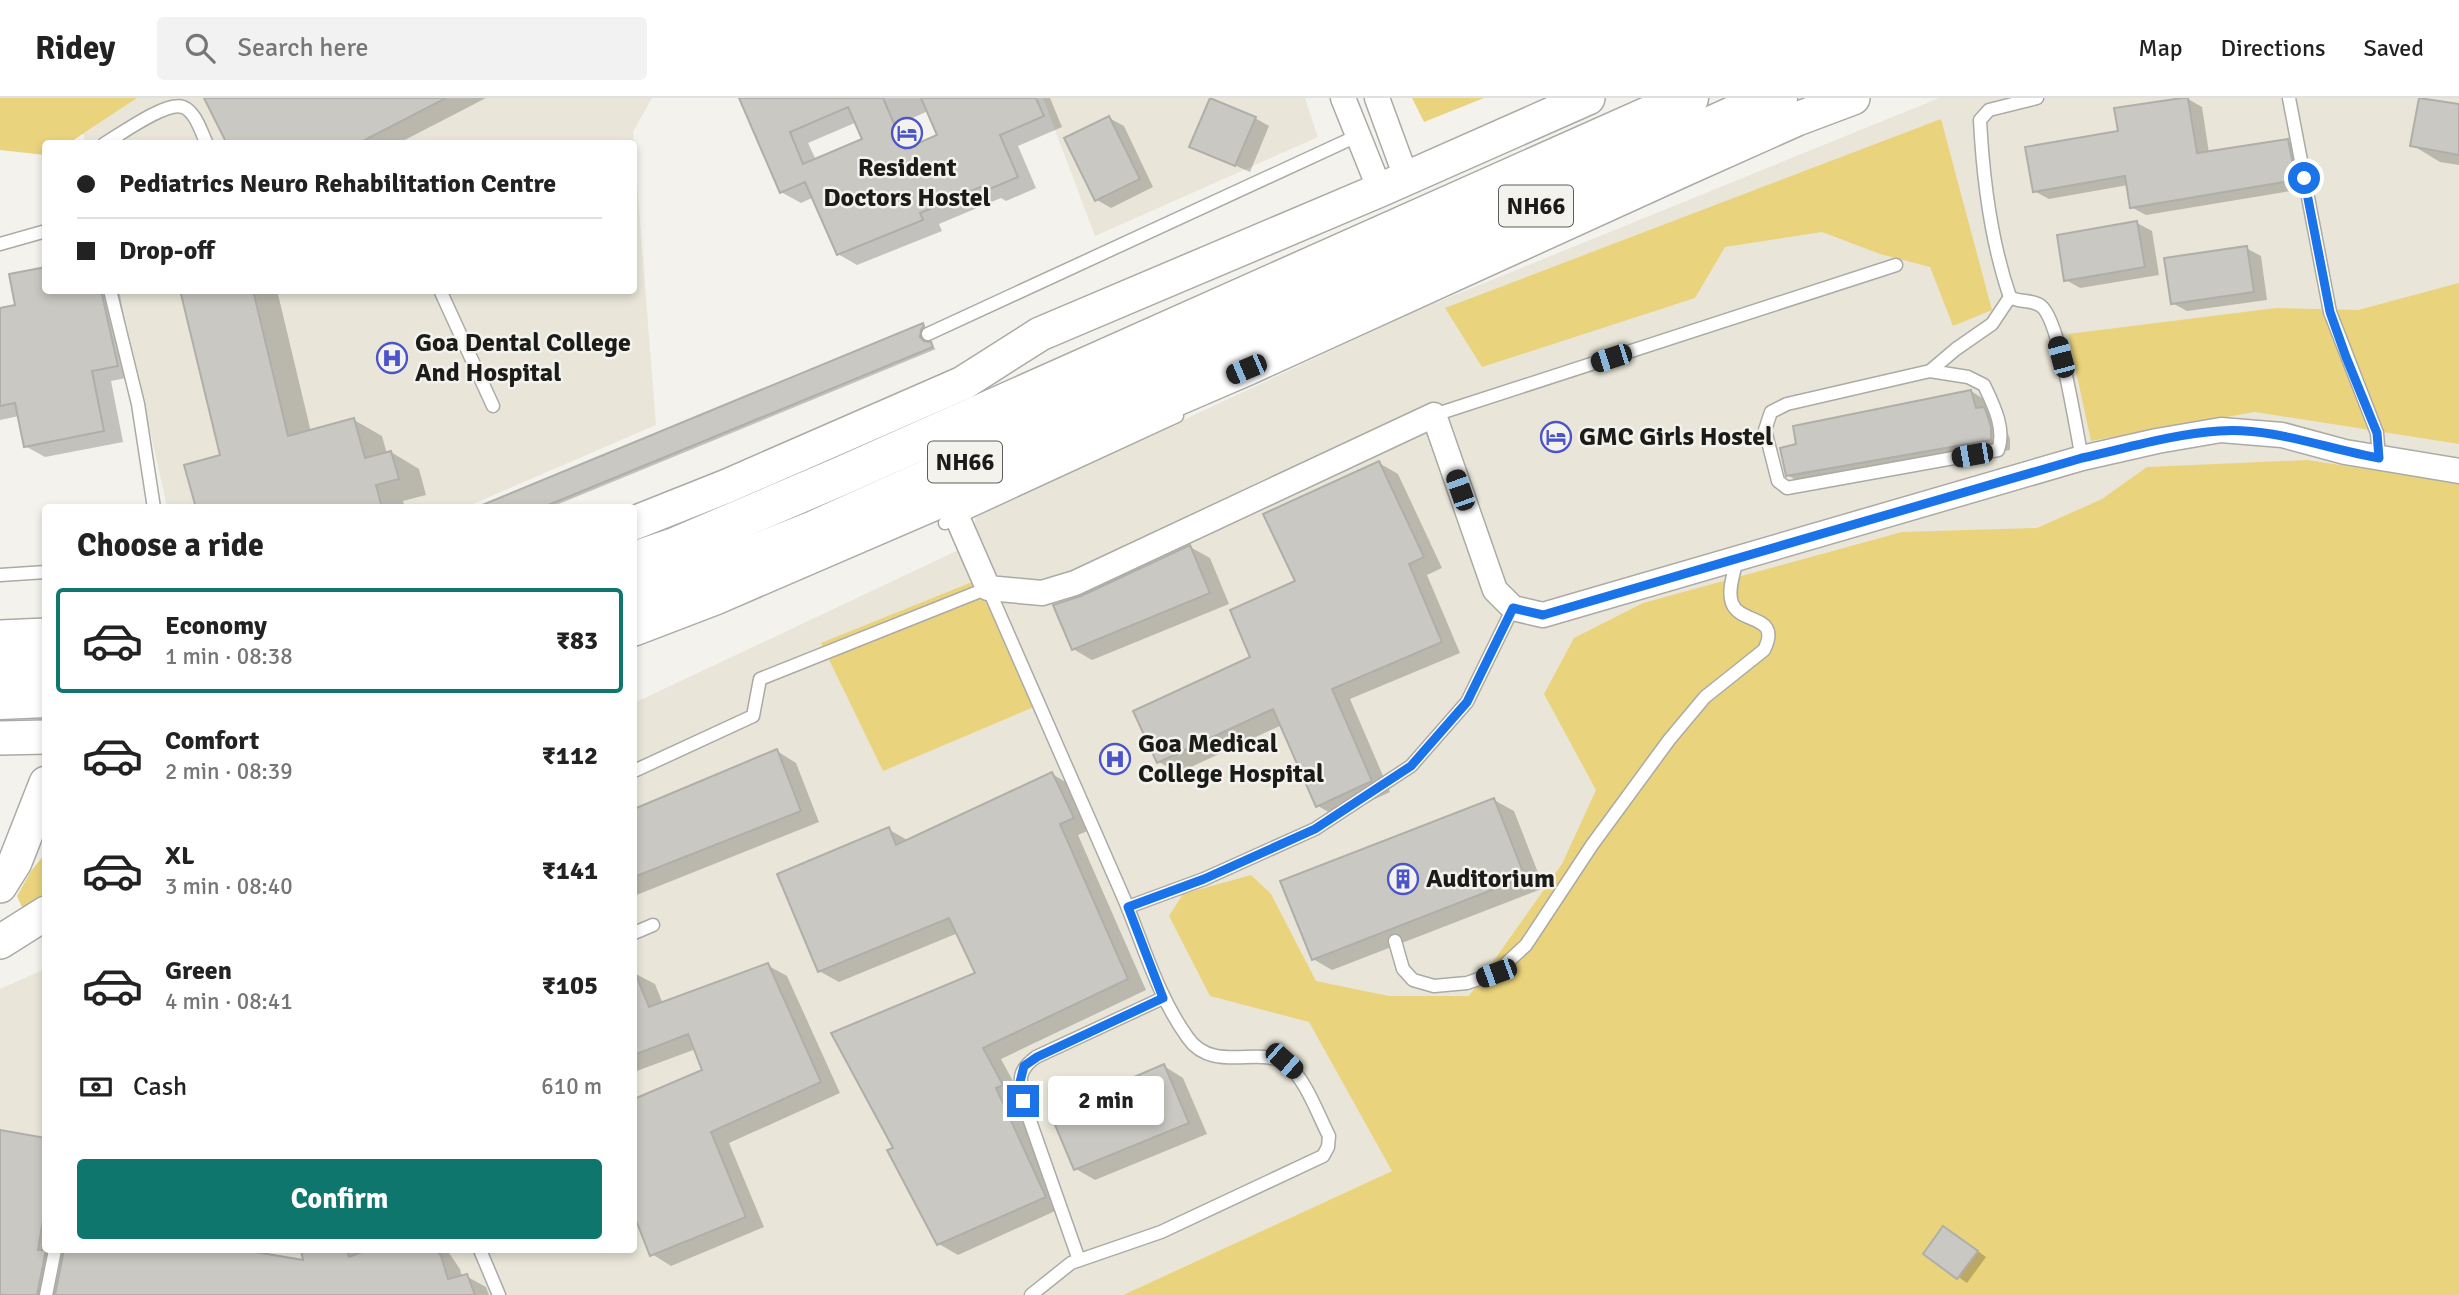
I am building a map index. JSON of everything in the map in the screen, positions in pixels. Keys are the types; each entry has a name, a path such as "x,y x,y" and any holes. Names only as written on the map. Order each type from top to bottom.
{"highway":[{"name":"NH66","path":"637,560 687,542 877,460 1689,98"},
{"name":"NH66","path":"637,600 812,531 1767,102"},
{"path":"1685,169 1767,102"},
{"path":"0,700 42,698"}],"street":[{"path":"1343,98 1357,136 1393,184"},
{"path":"1377,98 1393,184"},
{"path":"637,522 727,486 963,383 1040,334 1588,98"},
{"path":"637,628 949,513 1300,344 1797,119 1853,98"},
{"path":"949,513 988,588 1042,593 1075,583 1434,415 1495,590 1513,608 1543,615 2082,458 2221,430 2282,435 2345,452 2459,471"},
{"path":"14,656 42,638"},
{"path":"0,738 42,737"},
{"path":"0,886 15,862 42,793"},
{"path":"0,942 42,916"}],"lane":[{"path":"1930,371 1968,377 1984,384 1996,409 2001,440 1998,450 1787,488 1778,481 1765,430 1771,412 1787,404 1930,371 1992,324 2010,297 1995,241 1980,120 1989,110 2036,98"},
{"path":"2289,98 2330,312 2377,433 2379,458"},
{"path":"111,140 171,106 185,108 194,117 205,140"},
{"path":"928,334 1357,136"},
{"path":"0,244 42,232"},
{"path":"1434,415 1896,265"},
{"path":"111,294 138,404 153,504"},
{"path":"442,294 493,406"},
{"path":"2010,297 2041,306 2048,314 2061,357 2082,458"},
{"path":"1269,374 1300,344"},
{"path":"949,513 1195,408"},
{"path":"1395,941 1403,969 1413,980 1434,986 1467,983 1496,973 1526,945 1592,845 1669,740 1705,697 1764,650 1768,641 1768,630 1762,622 1740,614 1732,606 1730,593 1737,558"},
{"path":"0,575 42,572"},
{"path":"637,770 752,716 760,679 988,588 1128,907 1163,998 1190,1041 1211,1055 1284,1061 1296,1072 1329,1136 1328,1147 1323,1156 1161,1232 1071,1263 1031,1295"},
{"path":"1128,907 1204,879 1315,829 1411,766 1467,702 1513,608"},
{"path":"637,932 653,925"},
{"path":"1079,1260 1023,1101 1020,1082 1024,1066 1037,1057 1163,998"},
{"path":"46,1295 54,1253"},
{"path":"481,1253 499,1295"}],"shaded area":[{"path":"0,98 137,98 74,140 42,140 42,155 0,150"},
{"path":"137,98 652,98 633,132 634,140 85,140 83,134"},
{"path":"1043,98 1305,98 1318,137 1095,236"},
{"path":"1412,98 1484,98 1424,122"},
{"path":"1939,98 2459,98 2459,577 1392,1171 1123,1295 0,1295 0,989 42,970 42,1253 637,1253 637,702 969,545 976,517 1418,310"},
{"path":"1941,119 1992,310 1953,326 1930,267 1880,254 1822,232 1725,247 1695,298 1482,367 1445,308"},
{"name":"Goa Dental College And Hospital","path":"637,183 656,425 473,504 166,504 120,294 637,294"},
{"path":"2459,283 2459,444 2255,412 2091,441 2068,334 2276,308 2358,310"},
{"path":"2307,460 2459,483 2459,1295 1123,1295 1392,1171 1309,1022 1210,996 1169,916 1183,894 1251,875 1271,894 1316,981 1389,996 1469,996 1562,864 1596,790 1544,694 1574,638 1643,603 1902,532 2037,528 2102,499 2147,467"},
{"path":"977,580 1036,706 883,771 821,643"},
{"path":"42,858 42,917 25,914 17,896"}],"building":[{"path":"204,98 446,98 365,140 225,140"},
{"path":"739,98 883,98 905,149 937,135 921,98 1036,98 1044,116 1000,135 1018,177 985,191 983,186 920,213 923,220 837,255 805,182 780,193","holes":["848,107 862,139 803,164 790,132"]},
{"path":"1210,98 1256,117 1235,166 1189,147"},
{"path":"2188,98 2197,153 2288,139 2296,180 2130,208 2125,176 2033,192 2025,147 2118,131 2114,108"},
{"path":"2419,98 2459,104 2459,155 2410,146"},
{"path":"1109,116 1140,179 1095,201 1064,138"},
{"path":"2137,221 2145,267 2064,281 2057,235"},
{"path":"2247,246 2254,292 2171,304 2164,258"},
{"path":"42,268 42,294 102,294 118,366 92,371 104,431 24,447 15,403 0,406 0,308 15,305 9,274"},
{"path":"181,294 254,294 288,436 354,418 365,458 391,451 399,479 376,485 381,504 195,504 184,465 220,455"},
{"path":"923,323 920,337 931,342 933,347 551,504 485,504"},
{"path":"1971,390 1976,408 1984,407 1986,411 1991,427 1991,440 1786,476 1780,448 1796,444 1793,426"},
{"path":"1379,461 1424,557 1409,564 1442,642 1332,689 1372,781 1316,807 1273,709 1157,763 1133,711 1250,657 1230,610 1295,581 1263,514"},
{"path":"1190,545 1210,593 1072,650 1053,605 1081,596"},
{"path":"777,749 801,811 637,876 637,808"},
{"path":"1052,772 1074,818 1060,824 1128,979 983,1048 1003,1085 996,1088 1046,1197 937,1245 887,1150 893,1148 831,1033 975,973 949,918 818,972 777,874 889,827 896,845"},
{"name":"Auditorium","path":"1494,798 1525,877 1312,960 1280,881"},
{"path":"768,963 821,1082 711,1132 746,1217 650,1256 637,1223 637,1098 702,1070 688,1034 637,1054 637,977 649,1007"},
{"path":"1164,1064 1189,1123 1074,1170 1050,1113"},
{"path":"0,1130 42,1137 42,1226 38,1250 45,1253 37,1295 0,1295"},
{"path":"1943,1226 1978,1251 1957,1279 1923,1254"},
{"path":"63,1253 261,1253 303,1260 302,1253 348,1253 349,1257 359,1253 439,1253 448,1279 467,1274 475,1295 55,1295"}],"place":[{"name":"Resident Doctors Hostel","path":"907,133"},
{"name":"Goa Dental College And Hospital","path":"392,358"},
{"name":"GMC Girls Hostel","path":"1556,437"},
{"name":"Goa Medical College Hospital","path":"1115,759"},
{"name":"Auditorium","path":"1403,879"}],"route":[{"path":"1023,1101 1020,1082 1024,1066 1037,1057 1163,998 1128,907 1204,879 1315,829 1411,766 1467,702 1513,608 1543,615 2082,458 2157,441 2221,430 2282,435 2379,458 2377,433 2330,312 2304,178"}]}
